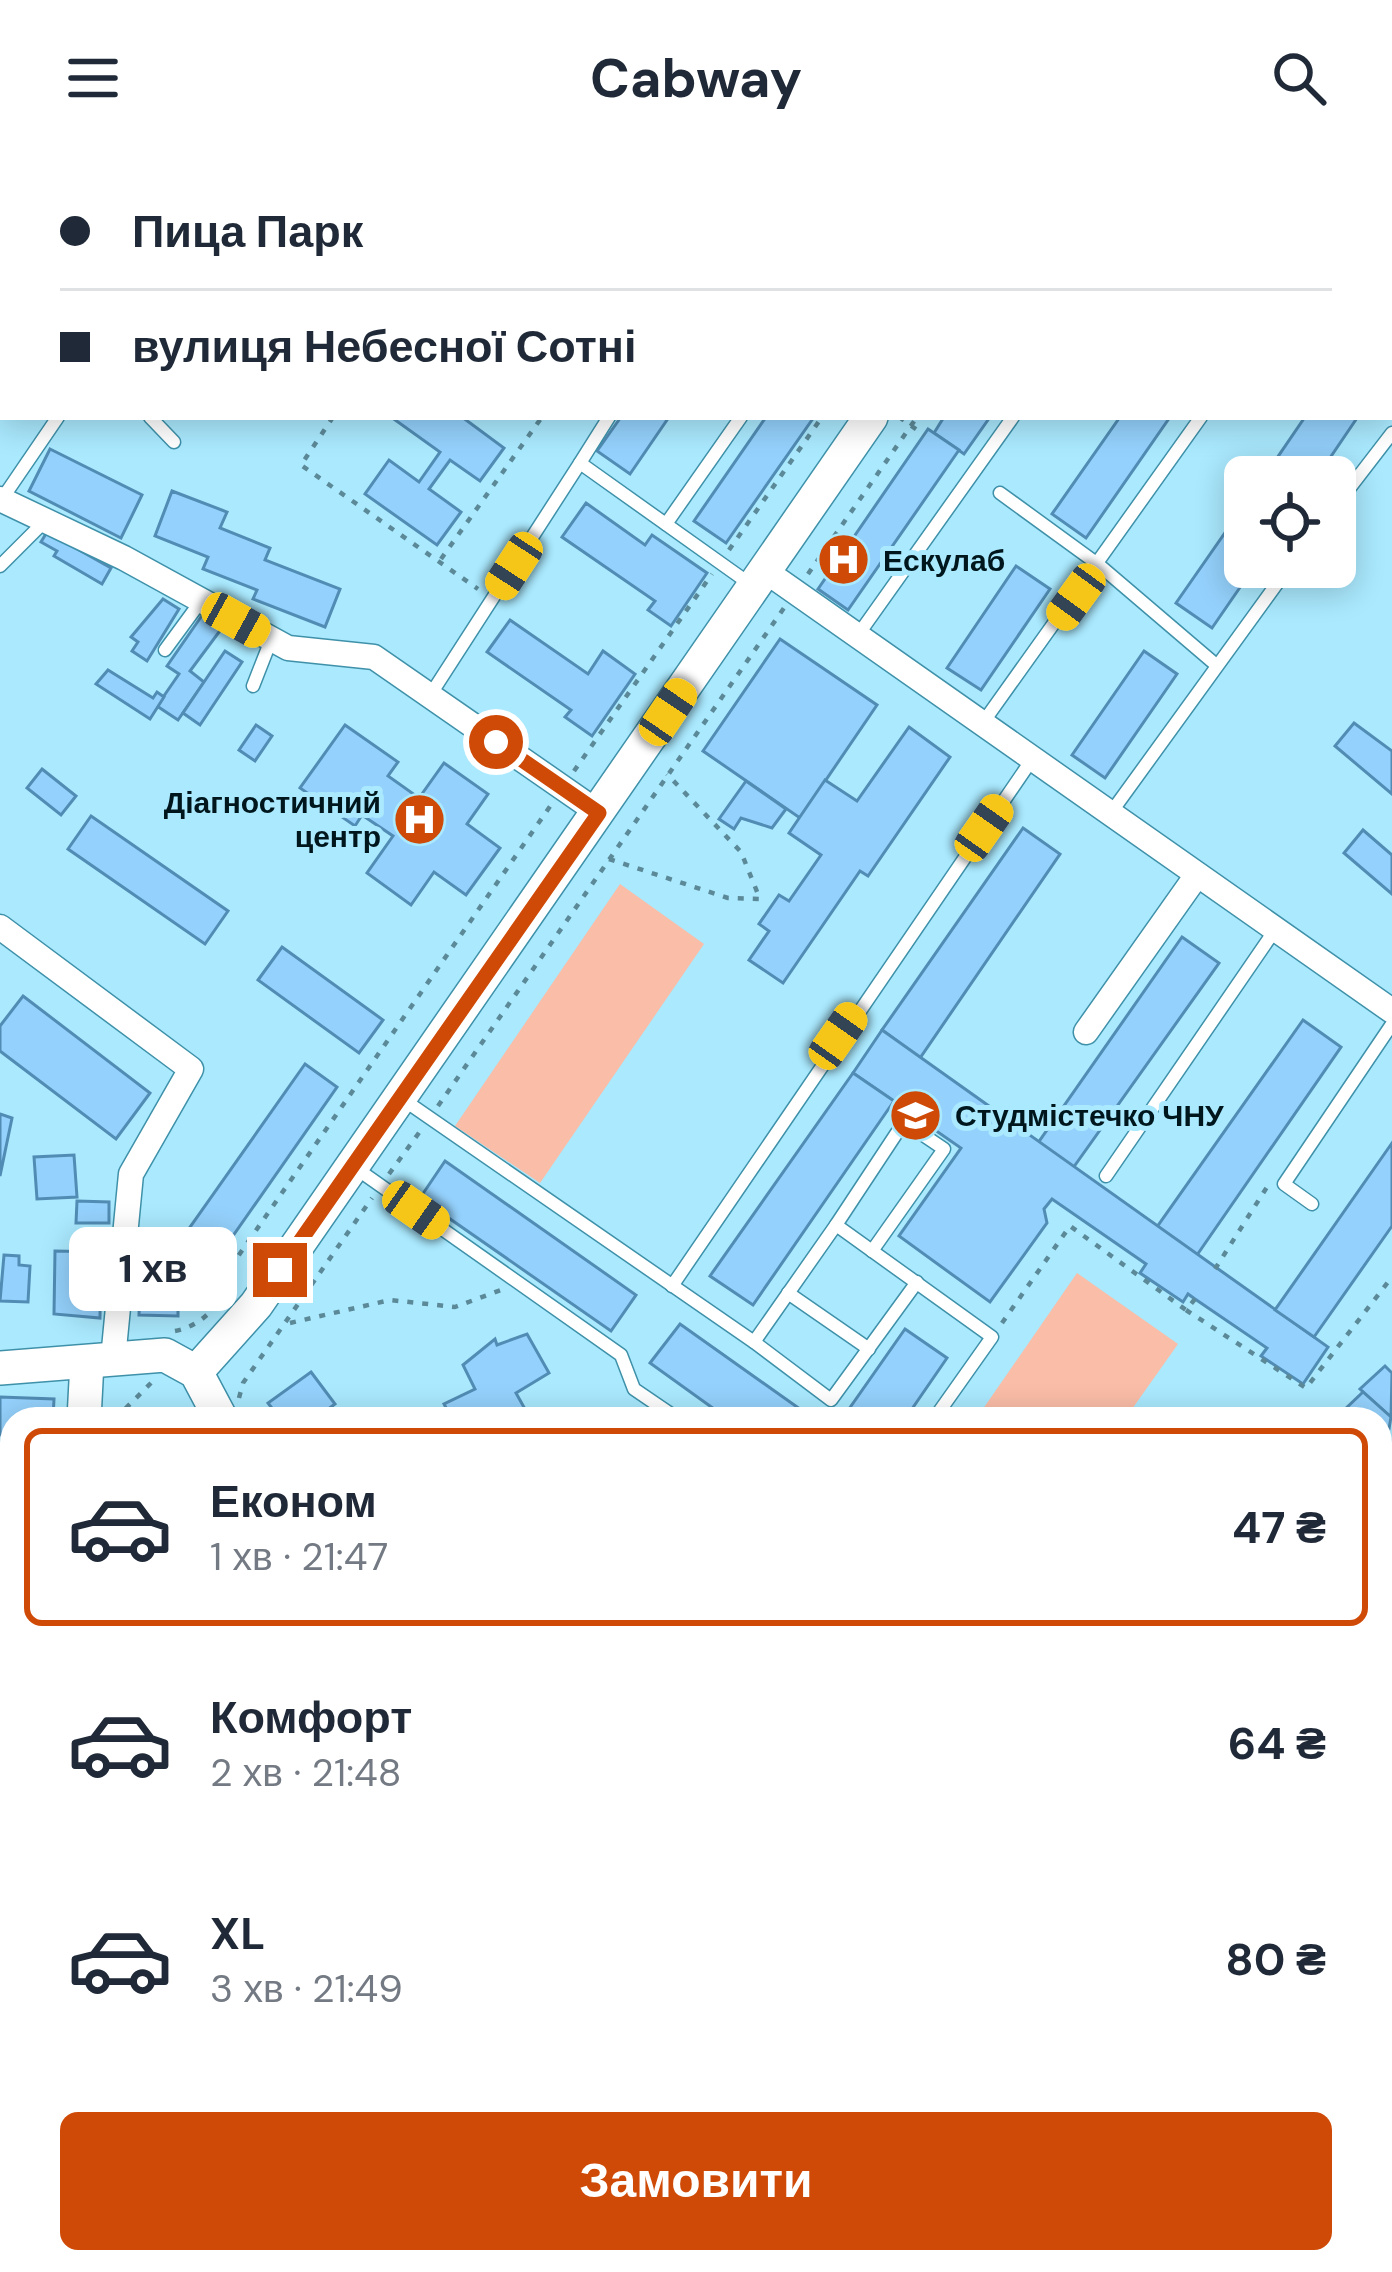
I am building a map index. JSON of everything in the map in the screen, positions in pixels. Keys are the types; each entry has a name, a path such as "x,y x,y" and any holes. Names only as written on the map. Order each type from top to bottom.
{"street":[{"path":"196,1372 256,1305 869,420"},
{"path":"5,507 45,520 288,648 374,657 599,813"},
{"path":"758,578 796,592 1392,1011"},
{"path":"1086,1032 1197,875"},
{"path":"0,927 191,1069 131,1174 100,1360 87,1407"},
{"path":"0,1368 165,1354 196,1372 226,1407"}],"lane":[{"path":"5,507 56,420"},
{"path":"154,420 173,442"},
{"path":"429,697 607,420"},
{"path":"666,524 739,420"},
{"path":"858,635 1011,420"},
{"path":"982,724 1199,420"},
{"path":"1356,480 1392,433"},
{"path":"580,463 720,562 758,578"},
{"path":"1000,494 1099,565 1214,664"},
{"path":"0,566 45,520"},
{"path":"1110,814 1273,588"},
{"path":"165,650 202,601"},
{"path":"253,686 271,639"},
{"path":"672,1286 1033,758"},
{"path":"1106,1176 1275,930"},
{"path":"1312,1204 1283,1184 1392,1024"},
{"path":"400,1098 831,1400 917,1282"},
{"path":"754,1342 904,1122 944,1149 872,1251"},
{"path":"352,1166 621,1355 634,1389 661,1407"},
{"path":"836,1225 992,1337 942,1407"},
{"path":"788,1293 869,1348"},
{"path":"651,1407 654,1402"}],"path":[{"path":"331,420 301,465 492,599"},
{"path":"439,561 540,420"},
{"path":"168,1333 201,1321 229,1288 232,1264 821,420"},
{"path":"903,420 924,434"},
{"path":"232,1407 243,1383 915,420"},
{"path":"667,774 741,852 760,899 770,908"},
{"path":"609,859 728,898 760,899"},
{"path":"1215,1269 1274,1178 1283,1184"},
{"path":"992,1337 1070,1226 1186,1310 1306,1388 1392,1276"},
{"path":"286,1323 390,1300 465,1305 519,1283"},
{"path":"1186,1310 1195,1299"}],"shaded area":[{"path":"620,884 704,944 540,1183 455,1126"},
{"path":"1077,1273 1178,1344 1133,1407 984,1407"}],"building":[{"path":"395,420 466,420 504,448 480,481 450,460 429,489 461,512 437,545 365,494 389,460 419,482 440,452"},
{"path":"619,420 667,420 630,474 597,451"},
{"path":"764,420 812,420 726,543 694,521"},
{"path":"942,420 988,420 964,454 934,433"},
{"path":"1118,420 1168,420 1086,538 1052,514"},
{"path":"1303,420 1356,420 1331,456 1278,456"},
{"path":"928,429 959,450 848,610 818,589"},
{"path":"50,449 142,495 121,538 29,491"},
{"path":"172,491 227,512 220,528 270,548 265,560 340,589 325,627 253,599 257,590 203,569 208,557 155,536"},
{"path":"586,503 645,545 652,535 707,573 671,626 648,610 655,601 562,537"},
{"path":"47,532 111,568 102,584 54,556 57,551 41,542"},
{"path":"1224,534 1224,588 1240,588 1212,628 1176,603"},
{"path":"1016,566 1050,589 981,690 947,668"},
{"path":"163,599 179,609 147,661 132,651 138,642 131,637"},
{"path":"203,614 222,628 190,671 204,682 178,720 157,706 179,674 167,666"},
{"path":"510,620 588,674 603,651 635,674 592,736 565,717 571,710 487,652"},
{"path":"780,639 877,705 800,818 703,751"},
{"path":"225,651 242,662 200,725 183,713"},
{"path":"1144,651 1177,674 1105,778 1072,755"},
{"path":"108,670 153,698 157,692 164,697 150,719 96,684"},
{"path":"1354,723 1392,751 1392,794 1335,746"},
{"path":"256,725 272,736 255,761 239,750"},
{"name":"Діагностичний центр","path":"345,725 398,762 388,776 419,798 444,763 488,794 467,824 500,848 466,895 434,872 411,905 367,873 393,836 362,815 355,826 300,788"},
{"path":"909,727 950,757 868,876 860,871 783,983 749,960 769,931 759,924 779,895 789,901 821,855 789,833 825,780 857,801"},
{"path":"42,769 76,796 61,815 27,788"},
{"path":"746,781 786,809 772,828 741,818 734,829 719,819"},
{"path":"91,816 228,911 205,944 68,849"},
{"path":"1023,828 1060,854 920,1058 882,1030"},
{"path":"1363,830 1392,855 1392,894 1344,853"},
{"path":"1182,937 1219,963 1073,1168 1038,1143"},
{"path":"282,947 383,1020 359,1053 258,980"},
{"path":"23,996 150,1093 116,1139 0,1051 0,1026"},
{"path":"1303,1020 1341,1047 1197,1255 1157,1227"},
{"path":"882,1030 1328,1347 1303,1384 1261,1356 1267,1348 1188,1294 1183,1302 1140,1273 1146,1264 1052,1199 1044,1209 1047,1223 990,1302 899,1236 961,1148 853,1073"},
{"path":"305,1064 337,1087 214,1263 181,1240"},
{"path":"853,1073 894,1101 753,1305 710,1276"},
{"path":"0,1114 12,1118 0,1176"},
{"path":"1392,1143 1392,1226 1314,1337 1275,1310"},
{"path":"74,1155 77,1197 37,1199 34,1157"},
{"path":"445,1161 636,1295 611,1331 420,1198"},
{"path":"77,1201 109,1202 109,1223 76,1223"},
{"path":"55,1251 101,1252 100,1318 54,1314"},
{"path":"4,1255 19,1256 19,1265 30,1266 28,1302 0,1301"},
{"path":"210,1273 217,1289 207,1303 199,1304 193,1299"},
{"path":"162,1277 178,1277 178,1316 139,1315 140,1282 163,1282"},
{"path":"680,1324 797,1407 711,1407 650,1363"},
{"path":"905,1329 947,1358 913,1407 850,1407"},
{"path":"527,1334 549,1373 516,1393 524,1407 446,1407 475,1389 463,1365 495,1339 497,1345"},
{"path":"1385,1366 1392,1373 1391,1407 1380,1407 1360,1389"},
{"path":"311,1372 335,1404 271,1407 268,1403"},
{"path":"1363,1392 1380,1407 1347,1407"},
{"path":"0,1397 54,1399 54,1407 0,1407"}],"place":[{"name":"Ескулаб","path":"844,560"},
{"name":"Діагностичний центр","path":"420,819"},
{"name":"Студмістечко ЧНУ","path":"916,1115"}],"route":[{"path":"280,1270 599,813 496,742"}]}
